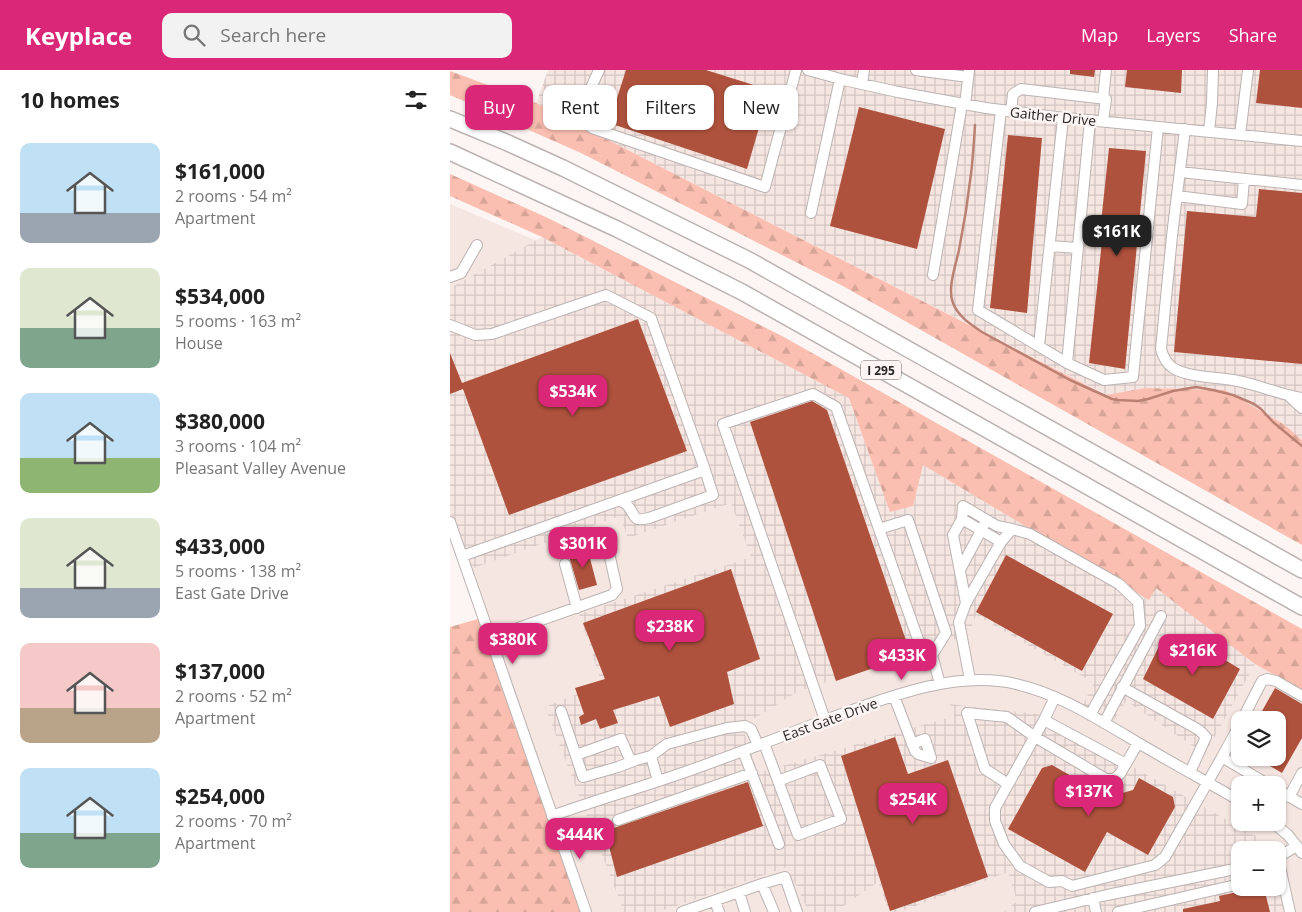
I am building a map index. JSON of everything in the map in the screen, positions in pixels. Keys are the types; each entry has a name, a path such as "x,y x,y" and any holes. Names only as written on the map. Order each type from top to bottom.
{"highway":[{"name":"I 295","path":"450,119 563,168 749,260 1302,570"},
{"name":"I 295","path":"450,152 610,226 742,292 1302,608"}],"street":[{"path":"599,70 585,101 585,117 592,128 766,187 796,70"},
{"name":"Gaither Drive","path":"808,70 843,76 862,84 1006,111 1302,141"},
{"path":"862,84 864,70"},
{"path":"916,70 969,74 933,275"},
{"path":"1103,121 1106,100 1103,99 1106,70"},
{"path":"1209,132 1213,70"},
{"path":"1240,134 1248,70"},
{"path":"811,213 843,76"},
{"path":"1103,99 1021,89 1013,94 1006,111 978,310 1067,363 1104,380 1133,377 1158,127"},
{"path":"1040,346 1063,118"},
{"path":"1067,363 1090,120"},
{"path":"1185,130 1162,349 1163,357 1172,367 1184,372 1240,381 1288,396 1302,398"},
{"path":"1180,172 1302,185"},
{"path":"1177,196 1242,204 1244,179"},
{"path":"450,277 461,273 478,245"},
{"path":"1050,246 1078,248"},
{"path":"450,325 475,335 492,334 606,295 651,318 714,495 640,520 635,518 627,505 620,500"},
{"path":"825,720 723,424 813,394 836,407 920,645 932,655 940,684"},
{"path":"1288,396 1302,408"},
{"path":"462,556 705,470"},
{"path":"966,603 953,535 962,519 963,506 997,526 1030,534 1119,584 1138,602 1140,626 1090,715"},
{"path":"962,519 1001,542"},
{"path":"960,570 986,519"},
{"path":"879,529 908,520 946,632 932,655"},
{"path":"450,522 586,912"},
{"path":"970,680 959,622 966,603 1001,542 1012,529"},
{"path":"490,638 612,595 617,589 607,544"},
{"path":"565,564 577,608"},
{"path":"1104,723 1160,616"},
{"path":"1247,711 1262,681 1267,678 1302,696"},
{"name":"East Gate Drive","path":"552,816 689,771 894,696 940,684 970,680 1002,681 1017,684 1054,697 1090,715 1231,796"},
{"path":"1122,687 1199,730 1206,737 1190,772"},
{"path":"894,696 912,744"},
{"path":"1054,697 1035,737 995,808 995,821 1004,844 1020,866 1050,882 1062,881 1072,886 1155,865 1164,857 1231,740"},
{"path":"561,711 583,778 651,756 666,744 727,728 746,726 761,744 778,780 798,835 841,819 820,765 778,780"},
{"path":"1008,784 985,769 967,713 1007,717 1035,737 1106,779 1114,779 1120,774 1138,743"},
{"path":"1044,720 1126,764"},
{"path":"576,755 621,739 631,762"},
{"path":"743,751 778,844"},
{"path":"651,756 658,781"},
{"path":"1222,757 1255,776"},
{"path":"618,820 752,773"},
{"path":"1289,797 1302,773"},
{"path":"1286,795 1302,804"},
{"path":"1283,831 1300,849 1286,855"},
{"path":"1035,912 1093,898 1231,870"},
{"path":"688,911 762,884 785,878 797,912"},
{"path":"762,884 774,912"},
{"path":"1118,912 1144,909 1231,886"},
{"path":"1140,889 1144,909"},
{"path":"739,892 745,912"},
{"path":"1286,894 1290,912"},
{"path":"1093,898 1096,912"},
{"path":"715,901 719,912"}],"shaded area":[{"path":"548,70 1302,70 1302,440 1285,425 1225,390 1145,388 1107,395 589,130 617,130 617,85 543,85 543,107 536,103"},
{"path":"450,204 627,279 920,434 1302,653 1302,912 584,912 450,525"},
{"path":"542,237 849,398 890,512 913,506 923,465 1148,600 1156,587 1255,664 1205,754 1126,701 1110,727 1080,710 1094,683 976,615 968,635 799,691 742,726 758,773 954,716 950,704 1039,714 1231,822 1231,831 1247,831 1264,841 1231,841 1231,896 1286,896 1286,871 1294,912 1004,912 1017,901 1008,872 899,912 889,912 878,882 835,912 809,912 787,867 658,912 624,912 545,707 602,684 579,614 751,557 731,503 628,538 620,516 468,570 450,510 450,288"}],"green space":[{"path":"450,71 488,85 465,85 465,102 450,95"},
{"path":"533,102 543,107 543,130 589,130 1106,395 1145,388 1225,390 1285,425 1302,440 1302,545 841,285 581,153 529,130 533,130"},
{"path":"450,174 548,218 782,336 1302,629 1302,690 1255,664 1156,588 1149,600 923,465 913,506 890,512 849,398 542,237 450,196"},
{"path":"485,617 587,912 450,912 450,627"}],"building":[{"path":"626,70 706,70 754,85 724,85 724,130 758,130 747,169 630,130 714,130 714,85 627,85 627,129 617,126 617,98"},
{"path":"1070,70 1095,70 1094,77 1070,74"},
{"path":"1127,70 1182,70 1181,93 1125,87"},
{"path":"1260,70 1302,70 1302,108 1256,103"},
{"path":"859,107 945,129 917,249 830,226"},
{"path":"1008,135 1042,138 1027,313 990,308"},
{"path":"1109,148 1146,151 1125,369 1089,363 1102,241 1099,241"},
{"path":"1259,189 1302,193 1302,364 1174,352 1187,211 1256,217"},
{"path":"638,319 687,451 509,515 463,389 450,394 450,353 462,383"},
{"path":"812,401 827,410 911,655 836,681 750,422"},
{"path":"587,547 597,585 579,590 568,553"},
{"path":"1006,555 1113,614 1082,671 976,612"},
{"path":"731,569 760,659 727,672 734,704 670,727 659,696 613,710 618,723 600,729 596,719 581,725 579,717 584,714 575,688 605,679 583,623"},
{"path":"1189,638 1240,669 1213,719 1143,679 1161,642 1180,652"},
{"path":"1275,688 1302,704 1302,738 1286,766 1286,711 1262,711"},
{"path":"895,737 908,774 948,760 988,877 890,911 841,756"},
{"path":"1052,765 1108,797 1133,790 1139,778 1173,797 1175,807 1148,855 1107,832 1085,872 1008,829 1042,768"},
{"path":"1270,766 1286,766 1282,773"},
{"path":"748,782 763,826 617,877 605,831"},
{"path":"1231,893 1231,896 1266,896 1270,912 1183,912 1183,909 1220,901 1219,896"}],"waterway":[{"path":"975,125 967,203 951,284 951,297 955,308 961,316 982,332 1070,380 1112,399 1138,401 1173,391 1196,387 1213,390 1233,395 1254,404 1302,446"}]}
